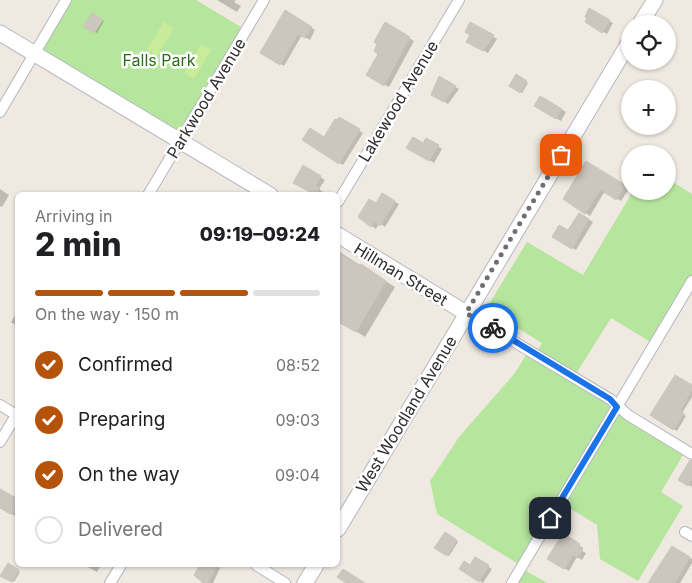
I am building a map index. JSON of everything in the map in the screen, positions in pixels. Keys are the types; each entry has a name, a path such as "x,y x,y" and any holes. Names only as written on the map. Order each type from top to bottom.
{"street":[{"path":"0,112 66,0"},
{"name":"Parkwood Avenue","path":"150,192 264,0"},
{"name":"Lakewood Avenue","path":"340,199 459,0"},
{"path":"646,15 655,0"},
{"path":"0,33 265,192"},
{"name":"West Woodland Avenue","path":"340,526 621,56"},
{"name":"Hillman Street","path":"340,236 610,399 617,407 692,454"},
{"path":"512,583 691,287"},
{"path":"0,405 15,413"},
{"path":"0,442 15,417"},
{"path":"110,583 120,567"},
{"path":"259,567 285,583"},
{"path":"305,583 315,567"}],"green space":[{"name":"Falls Park","path":"67,0 196,0 246,30 180,141 35,54"},
{"path":"164,22 174,28 157,56 147,50"},
{"path":"201,44 211,50 194,79 184,73"},
{"path":"676,184 692,194 692,281 654,344 611,318 574,377 686,450 661,492 683,506 638,581 600,559 597,525 560,502 522,566 437,514 430,481 459,437 515,373 529,350 536,354 542,343 486,309 527,242 583,275 628,200 676,200"},
{"path":"521,568 547,583 512,583"}],"building":[{"path":"589,8 610,20 602,33 585,22"},
{"path":"285,10 312,27 305,38 298,34 280,65 260,53"},
{"path":"92,13 103,20 94,33 83,27"},
{"path":"385,22 410,37 384,86 366,75 378,54 374,51 377,44 374,42"},
{"path":"470,22 494,35 483,51 466,42 470,35 465,32"},
{"path":"516,74 527,81 520,93 509,86"},
{"path":"439,76 456,86 444,102 431,95"},
{"path":"540,96 562,109 556,119 534,106"},
{"path":"339,117 360,129 339,164 302,140 310,128 324,137 335,119 337,120"},
{"path":"413,137 423,143 426,138 439,145 429,161 406,148"},
{"path":"586,161 621,183 621,192 616,200 601,190 585,214 563,199"},
{"path":"303,165 321,176 315,186 320,188 318,192 310,192 293,183"},
{"path":"382,193 395,201 380,226 374,222 371,227 358,217 369,199 376,203"},
{"path":"579,213 589,219 572,249 552,237 559,225 568,230"},
{"path":"340,254 360,266 361,264 386,281 356,332 340,323"},
{"path":"675,375 692,385 692,390 680,411 684,413 673,430 650,415"},
{"path":"690,460 692,461 692,479 688,486 678,480"},
{"path":"0,489 15,497 15,513 10,514 0,508"},
{"path":"445,532 457,540 447,556 434,548"},
{"path":"563,533 580,544 578,547 583,550 577,558 573,555 564,569 547,559"},
{"path":"672,546 690,557 675,583 648,583"},
{"path":"475,557 489,565 479,582 459,569 464,561 470,565"},
{"path":"8,563 19,570 12,582 0,576"},
{"path":"199,567 216,567 208,583 203,583 194,575"},
{"path":"343,569 365,583 346,583 337,577"}],"way so far":[{"path":"493,328 466,313 561,155"}],"route":[{"path":"493,328 610,399 617,407 550,518"}]}
